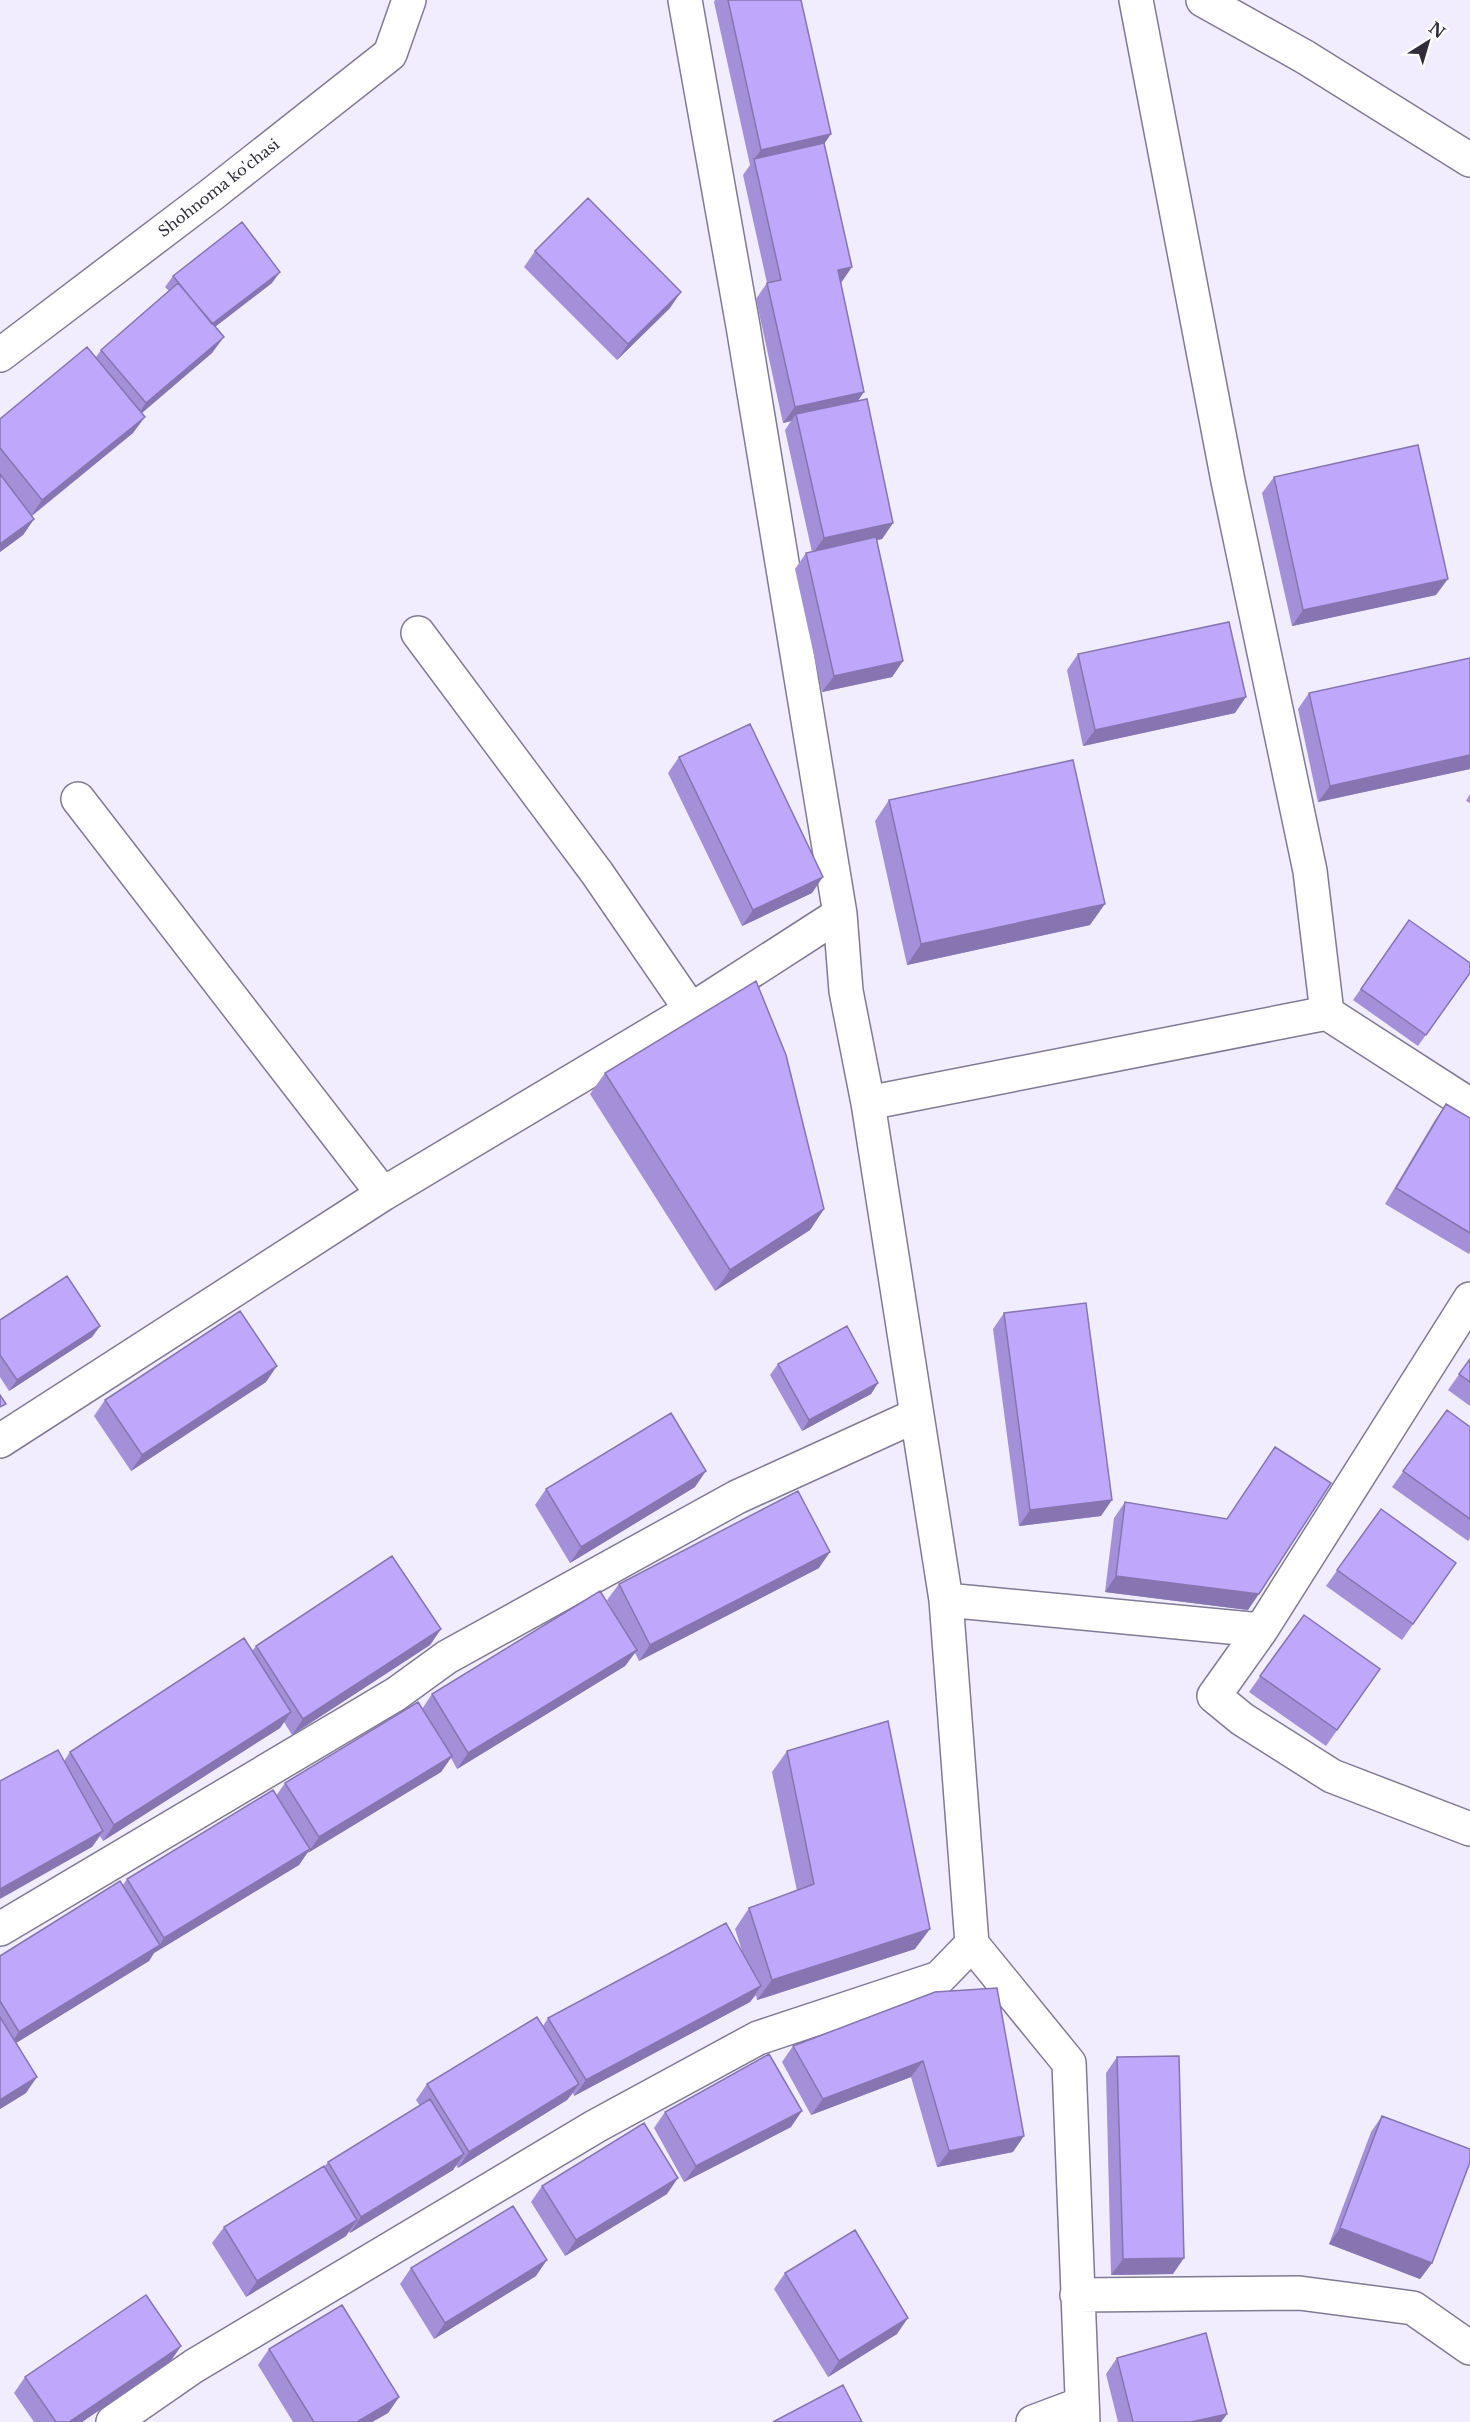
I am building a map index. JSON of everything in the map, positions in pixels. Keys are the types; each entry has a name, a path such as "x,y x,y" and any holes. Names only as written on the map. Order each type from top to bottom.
{"street":[{"name":"Shohnoma ko'chasi","path":"0,355 212,195 390,54 409,0"},
{"path":"685,0 743,326 840,914 846,991 868,1102 946,1600 972,1944 1069,2063 1082,2413 1033,2422"},
{"path":"1136,0 1228,481 1310,871 1327,1012"},
{"path":"1203,0 1305,57 1470,160"},
{"path":"418,633 597,873 691,1010"},
{"path":"78,799 383,1194"},
{"path":"0,1441 383,1194 691,1010 840,914"},
{"path":"868,1102 1327,1012 1470,1105"},
{"path":"1470,1299 1261,1630 1214,1696 1242,1719 1332,1776 1470,1829"},
{"path":"0,1929 396,1694 447,1657 737,1497 917,1414"},
{"path":"946,1600 1261,1630"},
{"path":"113,2422 194,2366 596,2126 758,2037 939,1978 972,1944"},
{"path":"1077,2295 1299,2293 1413,2308 1470,2348"}],"building":[{"path":"728,0 801,0 831,134 761,150"},
{"path":"824,143 852,267 838,270 864,392 795,407 767,283 781,280 754,159"},
{"path":"588,198 681,292 628,344 535,251"},
{"path":"242,222 280,272 212,324 173,276"},
{"path":"178,283 224,337 146,403 101,350"},
{"path":"87,347 145,417 42,500 0,448 0,419"},
{"path":"867,399 893,523 824,538 796,414"},
{"path":"1418,445 1448,579 1303,610 1274,477"},
{"path":"0,474 34,519 0,544"},
{"path":"876,537 903,661 834,676 806,553"},
{"path":"1229,622 1246,697 1095,730 1078,654"},
{"path":"1470,658 1470,755 1330,786 1309,693"},
{"path":"750,724 823,877 753,910 679,757"},
{"path":"1073,760 1105,904 921,944 889,800"},
{"path":"1409,920 1470,963 1470,973 1426,1035 1361,989"},
{"path":"756,981 786,1055 824,1209 730,1270 605,1073"},
{"path":"1446,1104 1470,1118 1470,1233 1396,1188"},
{"path":"67,1276 100,1326 17,1380 0,1355 0,1320"},
{"path":"1086,1303 1112,1500 1030,1510 1004,1313"},
{"path":"240,1311 277,1366 142,1455 105,1400"},
{"path":"847,1326 878,1383 809,1420 778,1364"},
{"path":"1470,1359 1470,1382 1459,1374"},
{"path":"0,1395 6,1404 0,1407"},
{"path":"1447,1410 1470,1427 1470,1519 1403,1471"},
{"path":"671,1413 706,1471 581,1547 546,1489"},
{"path":"1275,1447 1331,1483 1259,1594 1116,1576 1125,1502 1227,1519"},
{"path":"798,1491 830,1552 650,1645 619,1584"},
{"path":"1381,1509 1456,1563 1413,1624 1337,1570"},
{"path":"392,1556 441,1629 303,1719 256,1646"},
{"path":"600,1591 637,1650 468,1753 432,1694"},
{"path":"1304,1615 1380,1669 1337,1730 1260,1676"},
{"path":"244,1638 291,1712 114,1825 70,1752"},
{"path":"418,1702 452,1756 319,1837 285,1783"},
{"path":"888,1721 930,1929 772,1980 749,1908 814,1884 787,1751"},
{"path":"58,1750 103,1831 0,1889 0,1781"},
{"path":"273,1790 310,1849 164,1938 127,1879"},
{"path":"120,1881 160,1945 19,2032 0,2001 0,1956"},
{"path":"726,1923 761,1986 586,2080 548,2018"},
{"path":"997,1988 1024,2136 949,2151 923,2061 823,2099 793,2046 935,1992"},
{"path":"0,2017 37,2077 0,2100"},
{"path":"537,2017 579,2084 469,2152 427,2084"},
{"path":"769,2054 802,2111 696,2166 665,2112"},
{"path":"1179,2056 1184,2258 1123,2259 1117,2057"},
{"path":"430,2099 464,2154 361,2217 328,2162"},
{"path":"1382,2116 1470,2149 1470,2162 1432,2263 1340,2228"},
{"path":"644,2123 678,2178 576,2240 542,2186"},
{"path":"324,2166 357,2220 257,2281 224,2227"},
{"path":"513,2206 547,2260 445,2323 411,2268"},
{"path":"855,2230 908,2318 839,2361 785,2273"},
{"path":"146,2295 181,2346 69,2422 56,2422 25,2377"},
{"path":"342,2305 399,2397 357,2422 314,2422 269,2349"},
{"path":"1206,2333 1227,2414 1191,2422 1133,2422 1117,2358"},
{"path":"843,2385 862,2422 773,2422"}]}
